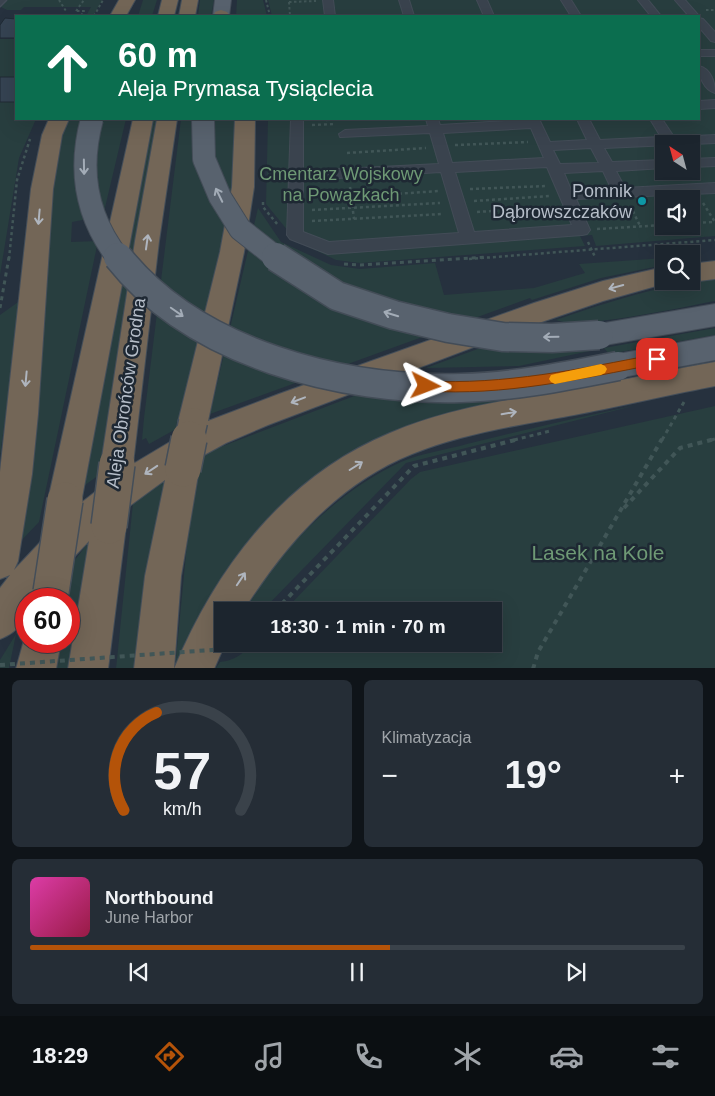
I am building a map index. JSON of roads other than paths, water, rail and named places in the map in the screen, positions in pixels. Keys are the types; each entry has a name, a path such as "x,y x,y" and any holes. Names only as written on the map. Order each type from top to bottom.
{"highway":[{"path":"119,15 129,0"},
{"path":"166,15 170,0"},
{"path":"187,15 190,0"},
{"path":"0,561 21,433 42,189 52,135 59,120"},
{"name":"Aleja Obrońców Grodna","path":"51,588 65,500 143,120"},
{"name":"Aleja Obrońców Grodna","path":"88,668 147,241 168,120"},
{"path":"154,668 163,576 193,422 232,252 243,187 245,120"},
{"path":"700,272 715,270"},
{"path":"0,620 26,585 68,536 130,485 195,443 224,429 296,401 531,315 611,288 655,278"},
{"path":"194,668 224,605 267,544 315,495 369,458 430,434 494,416 598,398 715,374"},
{"path":"36,668 39,653"}],"main road":[{"path":"126,15 129,0"},
{"path":"92,120 86,141 84,163 86,189 93,217 111,251 155,296 210,333 268,358 328,374 392,384 459,388 549,380 715,348"},
{"path":"203,120 204,159 220,197 240,229 286,266 337,296 394,315 448,328 503,337 552,338 599,335 715,315"}],"street":[{"path":"328,0 330,15"},
{"path":"404,0 408,15"},
{"path":"482,0 489,15"},
{"path":"566,0 575,15"},
{"path":"643,0 655,15"},
{"path":"680,0 693,15"},
{"path":"700,22 715,39"},
{"path":"700,53 715,53"},
{"path":"701,73 715,89"},
{"path":"700,105 715,104"},
{"path":"584,120 622,192"},
{"path":"657,120 667,135"},
{"path":"297,122 295,235 328,248 582,230 534,121 344,129"},
{"path":"433,124 468,237"},
{"path":"700,139 715,139"},
{"path":"544,144 655,141"},
{"path":"700,163 715,162"},
{"path":"296,176 446,168 655,164"},
{"path":"568,200 622,192 715,188"}],"lane":[{"path":"0,4 3,0"}],"place":[{"name":"Pomnik Dąbrowszczaków","path":"642,201"}],"park label":[{"name":"Cmentarz Wojskowy na Powązkach","path":"341,184"},
{"name":"Lasek na Kole","path":"598,552"}]}
